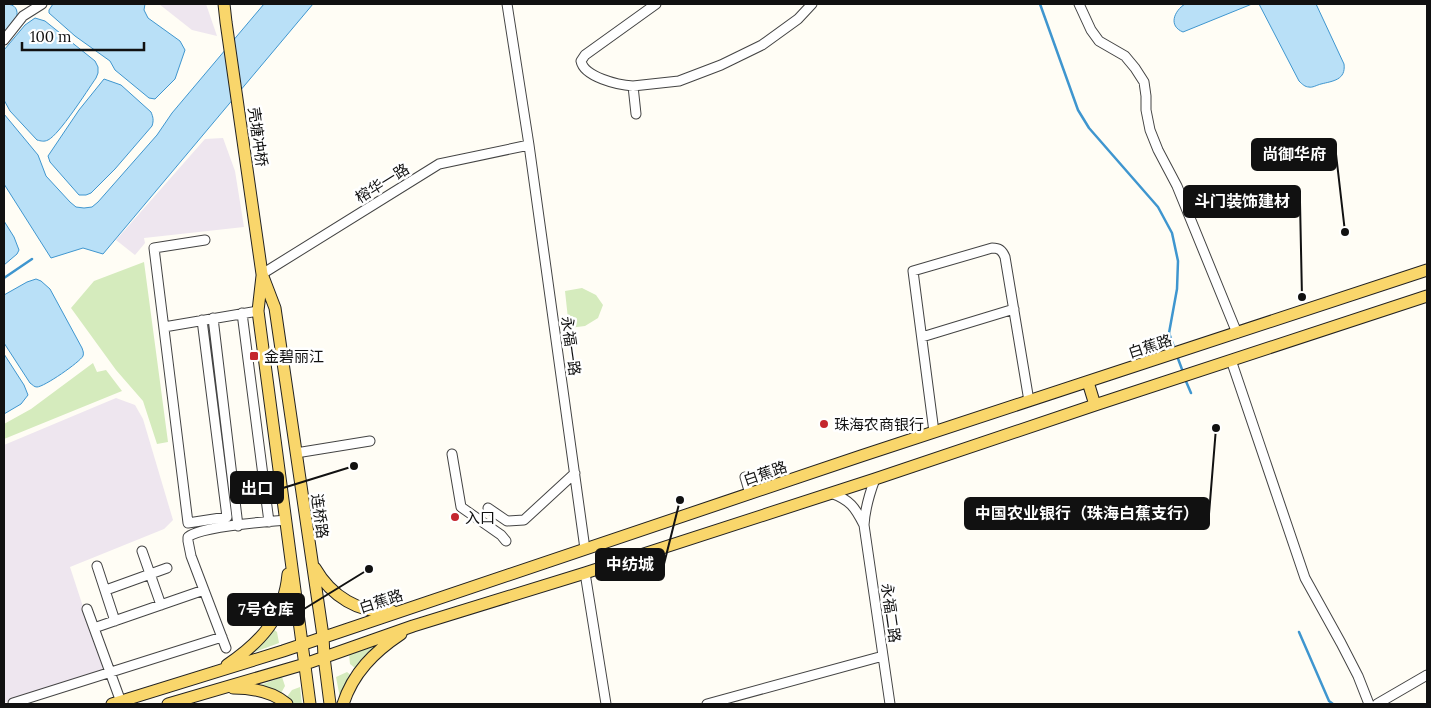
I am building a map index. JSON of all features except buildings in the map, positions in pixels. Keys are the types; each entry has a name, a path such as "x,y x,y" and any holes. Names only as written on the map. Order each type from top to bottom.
{"main road":[{"path":"221,4 226,22"},
{"path":"224,4 226,22"},
{"name":"壳塘冲桥","path":"226,22 260,257"},
{"name":"连桥路","path":"260,257 262,274 258,311 310,704"},
{"name":"白蕉路","path":"117,703 302,644 934,432 1427,270"},
{"name":"连桥路","path":"262,274 275,308 323,636 330,704"},
{"path":"168,704 305,664 414,626 875,479 1427,296"},
{"path":"1088,382 1095,405"},
{"path":"287,537 307,534"},
{"path":"218,671 253,644 270,626 288,580 290,560"},
{"path":"311,562 328,587 341,598 356,606 366,610 405,609"},
{"path":"445,596 450,616"},
{"path":"343,704 348,690 365,663 395,638 414,626"},
{"path":"224,688 240,688 268,694 287,704"}],"street":[{"path":"4,40 23,16 42,4"},
{"name":"永福一路","path":"507,4 529,145 585,550"},
{"path":"656,4 585,55 580,60 588,72 606,81 633,86 679,81 721,65 762,45 798,19 812,4"},
{"path":"1079,4 1091,30 1099,41 1124,56 1144,82 1150,130 1177,186 1237,333"},
{"path":"633,86 636,114"},
{"name":"榕华一路","path":"262,274 439,164 529,145"},
{"path":"202,320 227,517 188,523 154,248 205,240"},
{"path":"934,432 914,272 992,248 1000,249 1005,256 1029,401"},
{"path":"922,337 1014,310"},
{"path":"164,327 258,311"},
{"path":"242,314 269,522"},
{"path":"213,318 238,526"},
{"path":"1231,360 1305,578 1358,676 1369,704"},
{"path":"296,454 370,441"},
{"path":"452,454 461,507 501,535 506,541"},
{"path":"488,508 508,521 524,520 575,473"},
{"path":"745,477 750,494"},
{"name":"永福二路","path":"875,479 865,511 864,525 890,704"},
{"name":"永福二路","path":"831,493 850,503 858,512 864,525"},
{"path":"226,648 191,556 188,537 206,530 285,520"},
{"path":"142,551 161,605"},
{"path":"97,566 116,621"},
{"path":"106,590 167,568"},
{"path":"585,573 606,704"},
{"path":"94,628 204,590"},
{"path":"87,608 110,673 117,703"},
{"path":"14,704 222,637"},
{"path":"707,704 883,656"},
{"path":"1377,704 1427,675"}],"shaded area":[{"path":"159,4 206,4 217,36 192,30"},
{"path":"223,138 235,171 244,227 144,238 145,243 135,255 116,240 205,139"},
{"path":"116,398 135,405 143,419 173,520 164,529 70,567 104,671 4,703 4,445"}],"green space":[{"path":"144,262 168,442 157,444 143,401 116,370 71,308 94,281"},
{"path":"582,288 596,295 603,305 598,318 585,326 569,328 565,291"},
{"path":"93,363 97,372 106,370 122,391 4,439 4,424 31,409"},
{"path":"272,628 277,632 279,643 252,653"},
{"path":"375,645 376,648 355,668 350,664 349,654"},
{"path":"347,672 351,675 340,698 336,677"},
{"path":"282,677 285,686 280,695 258,686"},
{"path":"300,687 302,704 294,704 286,698 292,690"}],"water":[{"path":"4,4 14,6 17,10 17,16 4,32"},
{"path":"53,4 145,4 144,10 148,18 180,41 185,50 175,79 155,99 149,98 115,70 110,61 75,36 49,13"},
{"path":"264,4 313,4 103,254 83,248 51,258 4,184 4,114 38,155 46,176 70,202 76,207 92,207 157,135 172,113"},
{"path":"1185,4 1252,4 1183,32 1175,26 1174,18 1178,10"},
{"path":"1259,4 1316,4 1344,64 1341,77 1312,87 1301,83"},
{"path":"35,18 45,21 95,61 98,67 96,78 73,112 53,136 44,141 37,140 10,111 4,100 4,50 25,25"},
{"path":"104,79 121,85 151,112 153,124 115,169 91,193 79,195 50,162 48,156 79,110"},
{"path":"4,221 14,237 19,250 4,265"},
{"path":"36,279 50,289 82,348 83,354 69,368 47,383 37,387 30,383 4,343 4,295"},
{"path":"4,354 24,385 28,395 21,404 4,414"}],"waterway":[{"path":"1040,4 1078,110 1089,128 1158,207 1172,233 1178,261 1177,289 1169,333 1175,350"},
{"path":"4,278 32,259"},
{"path":"1177,356 1183,372"},
{"path":"1185,379 1191,393"},
{"path":"1299,632 1329,701 1333,704"}],"place":[{"name":"尚御华府","path":"1345,232"},
{"name":"斗门装饰建材","path":"1302,297"},
{"name":"金碧丽江","path":"254,356"},
{"name":"珠海农商银行","path":"824,424"},
{"name":"中国农业银行（珠海白蕉支行）","path":"1216,428"},
{"name":"出口","path":"354,466"},
{"name":"中纺城","path":"680,500"},
{"name":"入口","path":"455,517"},
{"name":"7号仓库","path":"369,569"}]}
